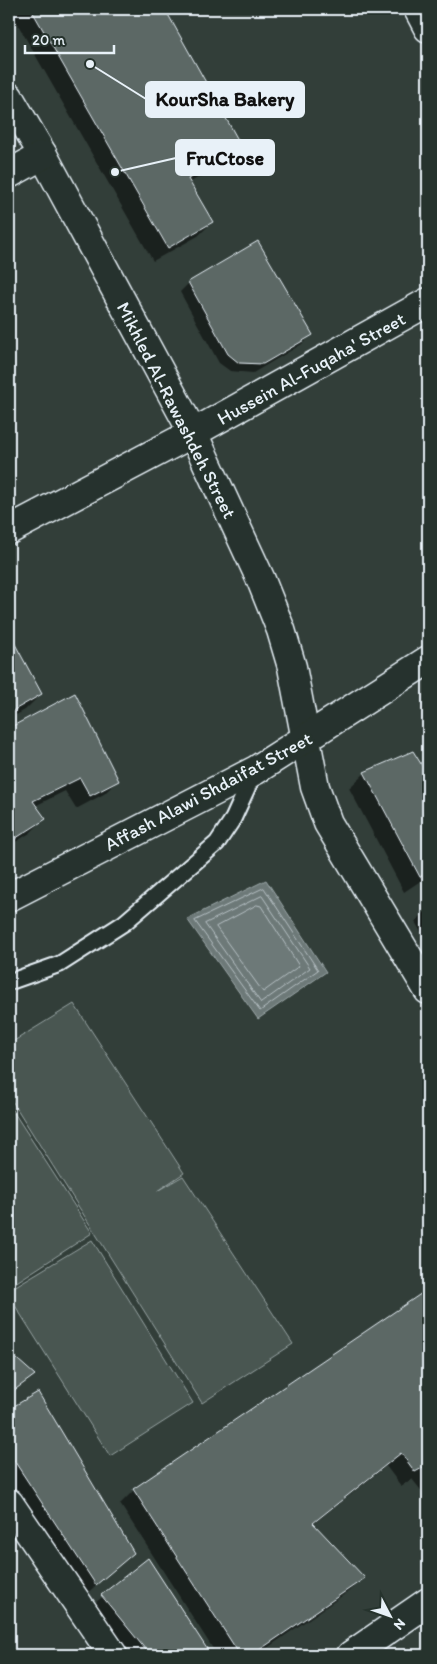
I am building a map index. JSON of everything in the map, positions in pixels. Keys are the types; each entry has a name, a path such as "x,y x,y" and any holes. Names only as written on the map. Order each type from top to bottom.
{"street":[{"path":"418,9 428,28"},
{"name":"Mikhled Al-Rawashdeh Street","path":"9,97 43,155 193,433 261,580 281,630 292,667 315,787 328,823 428,990"},
{"path":"9,174 43,155"},
{"name":"Hussein Al-Fuqaha' Street","path":"9,530 193,433 428,302"},
{"name":"Affash Alawi Shdaifat Street","path":"9,896 256,770 428,660"},
{"path":"9,1502 113,1655"},
{"path":"351,1655 428,1602"}],"lane":[{"path":"9,982 60,964 124,923 217,843 233,819 256,770"}],"shaded area":[{"path":"74,1004 184,1173 157,1191 183,1176 293,1344 202,1403 9,1096 9,1044"},
{"path":"9,1105 92,1233 9,1287"},
{"path":"92,1240 193,1403 110,1456 9,1296 9,1290"}],"water":[{"path":"266,880 326,972 258,1019 187,919"}],"building":[{"path":"31,9 165,9 242,147 188,179 213,222 168,248"},
{"path":"258,241 313,335 263,364 239,363 228,354 188,282"},
{"path":"9,633 42,694 9,713"},
{"path":"75,693 119,781 90,796 80,778 33,801 46,819 13,840 9,829 9,728"},
{"path":"413,751 428,775 428,872 420,877 364,772"},
{"path":"428,1289 428,1469 426,1466 415,1472 401,1453 313,1523 365,1578 252,1655 240,1655 133,1489"},
{"path":"9,1352 35,1375 9,1394"},
{"path":"38,1392 134,1553 96,1585 9,1453 9,1409"},
{"path":"148,1558 211,1655 150,1655 101,1595"}],"place":[{"name":"KourSha Bakery","path":"90,64"},
{"name":"FruCtose","path":"115,172"}]}
